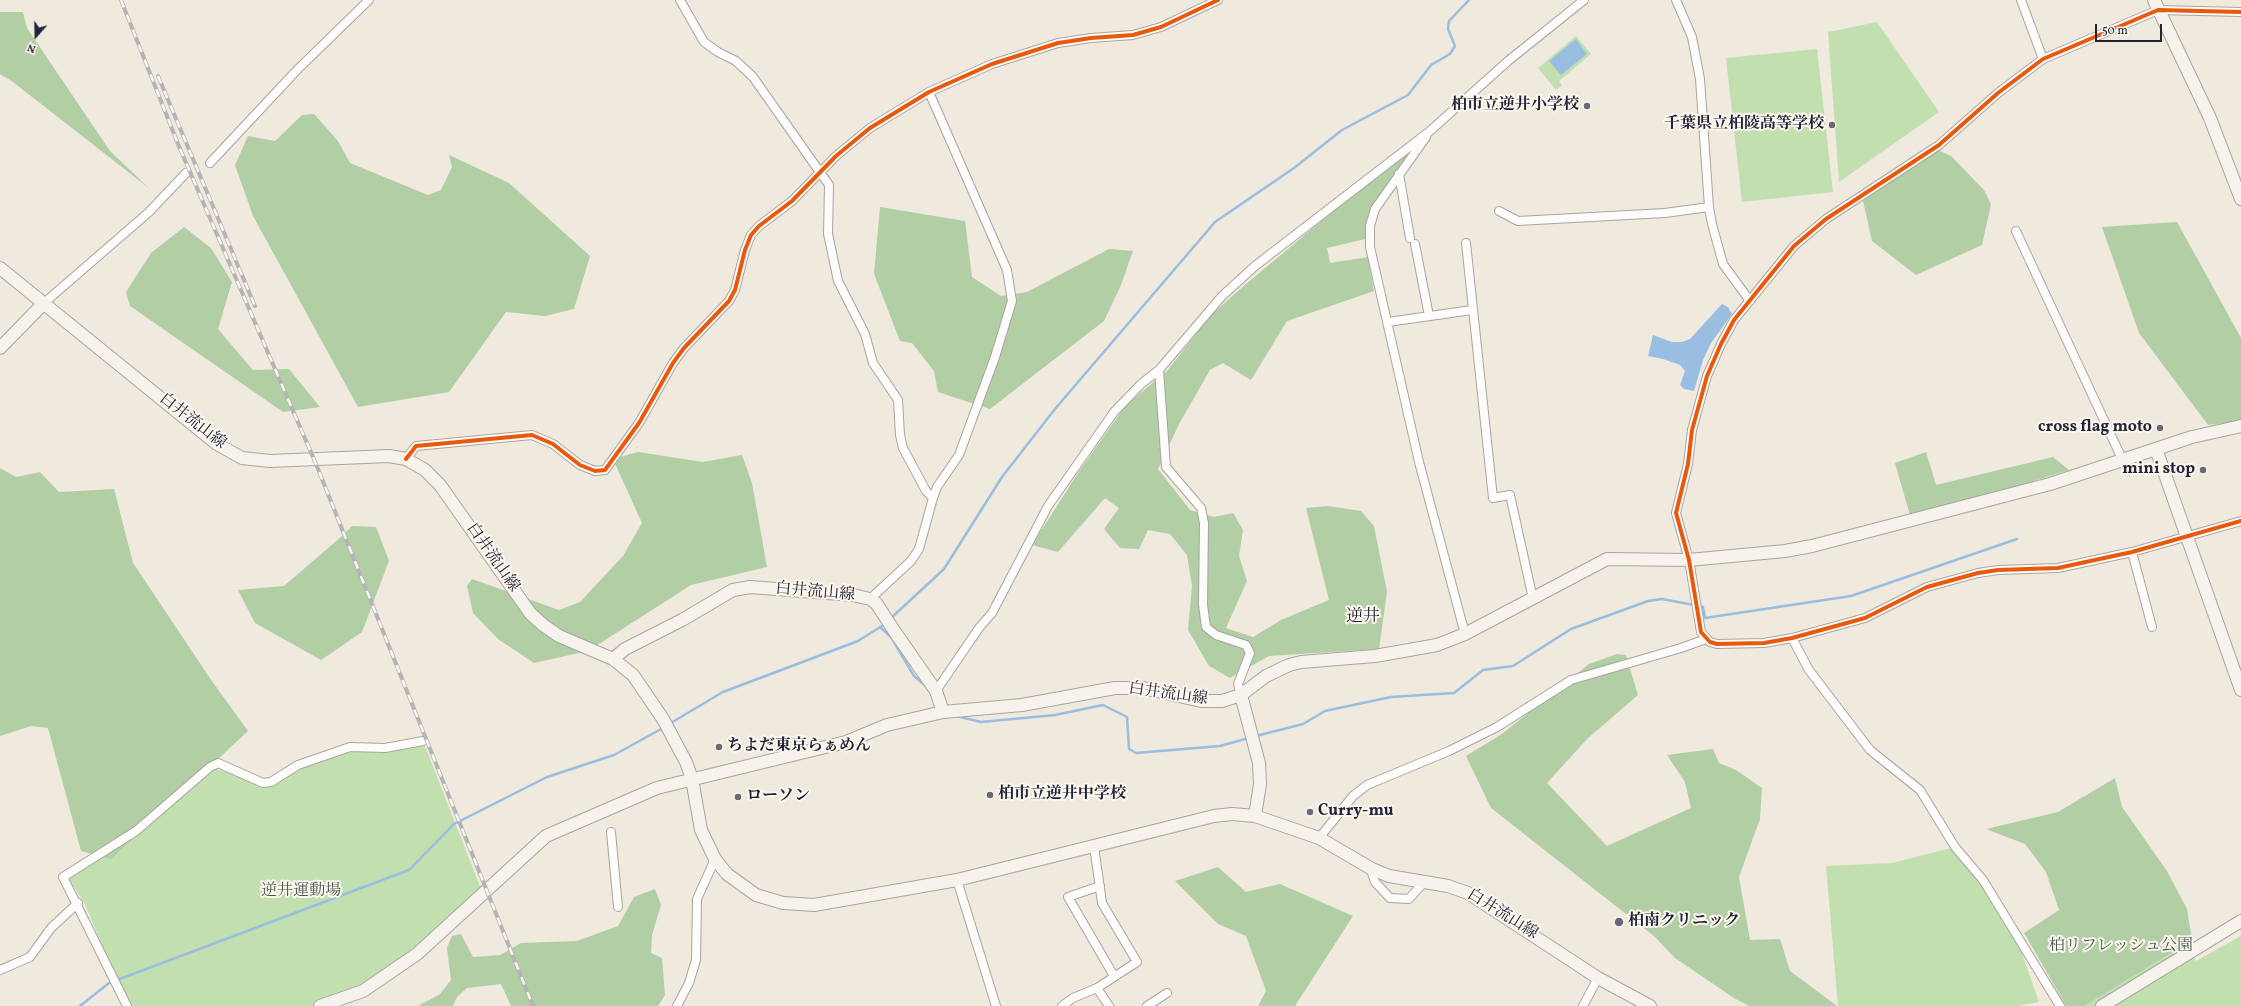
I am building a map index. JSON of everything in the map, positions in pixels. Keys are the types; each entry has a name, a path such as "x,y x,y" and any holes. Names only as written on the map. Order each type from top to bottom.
{"street":[{"path":"210,163 297,70 369,0"},
{"path":"680,0 704,42 718,52 736,61 753,77 829,185 828,229 838,281 865,334 873,363 898,400 900,435 903,448 926,491 933,498"},
{"path":"406,459 416,446 532,435 549,442 580,466 595,471 605,470 639,423 684,348 729,302 735,290 745,250 751,235 759,226 792,201 836,156 870,128 929,92 992,64 1037,49 1091,38 1133,35 1161,27 1218,0"},
{"path":"936,691 979,628 992,613 1048,506 1114,412 1141,384 1159,370 1222,296 1255,266 1430,131 1508,61 1584,0"},
{"path":"1676,0 1692,37 1700,79 1709,206 1723,264 1750,301"},
{"path":"2021,0 2043,59"},
{"path":"2156,5 2181,54 2210,118 2241,199"},
{"path":"2241,12 2156,5 2043,59 1998,93 1939,145 1826,219 1800,241 1734,320 1720,344 1707,376 1692,430 1688,464 1676,513 1689,560 1700,627 1706,638 1717,644 1741,644 1792,638 1865,618 1927,587 1978,573 1998,570 2058,568 2132,552 2241,520"},
{"path":"870,599 911,561 919,549 937,487 959,455 998,350 1012,301 1007,270 929,92"},
{"path":"1430,131 1374,209 1370,226 1370,247 1419,462 1465,634"},
{"path":"0,348 44,303 149,212 186,173"},
{"path":"1399,174 1429,316"},
{"path":"1499,211 1518,221 1665,213 1709,206"},
{"path":"2016,231 2123,461"},
{"path":"1466,243 1493,498 1510,495 1533,599"},
{"name":"白井流山線","path":"0,268 216,444 242,458 270,461 389,456 406,459 425,470 440,485 530,612 543,625 559,636 613,659 633,675 648,695 676,743 692,779 701,830 715,859 727,874 756,895 783,903 814,905 957,880 1214,816 1232,814 1255,816 1319,838 1370,868 1401,879 1448,886 1482,900 1598,978 1650,1006"},
{"path":"1388,322 1472,310"},
{"path":"1159,370 1166,467 1201,508 1204,523 1203,605 1206,627 1216,635 1246,645 1250,653 1238,684 1259,764 1260,784 1255,816"},
{"path":"1241,695 1266,676 1289,665 1301,662 1375,656 1412,651 1437,645 1465,634 1607,559 1689,560 1785,551 1812,546 2050,484 2192,438 2241,426"},
{"path":"2156,449 2188,536 2241,690"},
{"path":"2132,552 2152,628"},
{"name":"白井流山線","path":"613,659 625,649 682,620 733,590 750,587 853,595 870,599 876,603 936,691 943,712 1022,705 1115,688 1143,688 1201,701 1214,702 1241,695"},
{"path":"1319,838 1353,796 1367,785 1449,751 1496,727 1571,680 1681,648 1706,638"},
{"path":"1792,638 1809,670 1870,750 1920,790 1956,847 1983,880 2060,1006"},
{"path":"320,1006 363,991 417,954 546,836 657,788 846,742 887,725 943,712"},
{"path":"127,1006 78,903 63,877 136,831 210,767 218,763 263,783 270,782 298,765 350,747 385,748 423,741"},
{"path":"611,832 618,907"},
{"path":"1062,1006 1073,998 1097,988 1138,962 1102,903 1094,846"},
{"path":"677,1006 689,983 696,960 697,899 715,859"},
{"path":"1370,868 1376,882 1390,898 1409,899 1424,882"},
{"path":"957,880 996,1006"},
{"path":"1100,886 1068,897 1114,976"},
{"path":"0,970 30,957 51,928 78,903"},
{"path":"2102,1006 2241,921"},
{"path":"1584,1006 1598,978"},
{"path":"1097,988 1109,1006"},
{"path":"1147,1006 1167,993"}],"green space":[{"path":"0,12 23,12 27,28 110,151 150,189 13,82 0,74"},
{"path":"1877,22 1939,112 1839,182 1828,32"},
{"path":"1576,36 1591,54 1559,81 1562,85 1556,90 1538,68"},
{"path":"1817,49 1833,192 1742,202 1726,58"},
{"path":"314,114 338,141 350,163 428,195 441,190 452,167 449,155 509,183 590,256 574,309 545,316 506,312 449,392 358,407 253,216 235,165 248,136 275,141 302,115"},
{"path":"1414,147 1371,207 1365,239 1327,248 1330,263 1368,257 1374,291 1287,321 1251,380 1223,363 1210,370 1179,424 1158,469 1190,510 1214,517 1233,513 1243,530 1239,556 1247,581 1226,628 1253,637 1281,620 1329,600 1306,508 1328,506 1361,511 1374,526 1387,592 1379,649 1269,656 1230,678 1209,666 1188,630 1192,586 1187,555 1170,534 1148,530 1139,549 1120,548 1104,529 1119,508 1105,498 1058,552 1032,545 1080,470 1126,405 1167,371 1211,315 1392,162"},
{"path":"1936,149 1951,156 1984,190 1991,204 1982,245 1916,275 1872,241 1863,201"},
{"path":"880,207 965,221 972,277 1001,296 1027,292 1109,249 1133,251 1121,285 1104,321 990,409 938,392 934,371 912,343 900,341 874,274"},
{"path":"2177,222 2241,338 2241,421 2208,425 2139,333 2102,227"},
{"path":"184,227 211,248 232,282 218,329 253,370 289,369 320,407 283,412 130,306 126,292 151,253"},
{"path":"638,452 703,462 742,455 752,483 767,567 691,585 588,651 534,663 498,639 473,613 467,586 472,579 559,610 580,602 623,556 642,523 613,459"},
{"path":"1926,452 1936,485 2053,457 2069,470 1956,505 1910,515 1895,463"},
{"path":"0,468 16,477 40,472 59,492 114,489 133,563 209,677 248,731 111,859 81,851 48,728 31,726 0,736"},
{"path":"352,526 376,527 389,561 362,632 321,660 255,623 238,590 284,586"},
{"path":"1617,654 1626,655 1638,695 1587,739 1547,783 1607,846 1691,808 1685,782 1667,755 1713,749 1719,763 1736,770 1762,788 1760,819 1739,877 1750,940 1780,939 1790,971 1837,1006 1749,1006 1734,998 1675,958 1654,936 1491,808 1466,756 1502,734 1589,664"},
{"name":"逆井運動場","path":"423,741 483,894 363,991 320,1006 127,1006 85,904 69,879 136,831 210,767 270,782 298,765 350,747"},
{"name":"柏リフレッシュ公園","path":"2115,778 2122,807 2167,871 2187,909 2192,940 2084,1006 2067,1006 2024,933 2059,910 2046,872 2025,844 1986,829 2058,812"},
{"name":"柏リフレッシュ公園","path":"2102,792 2196,961 2241,936 2241,1006 2065,1006 2027,937 2077,907"},
{"path":"1955,847 2013,928 2039,1002 2017,1006 1838,1006 1826,866 1892,863"},
{"path":"1218,867 1246,892 1280,884 1353,916 1295,1006 1258,1006 1266,991 1246,936 1218,924 1175,881"},
{"path":"655,889 661,905 652,935 651,953 662,958 665,995 658,1006 511,1006 501,984 467,988 457,997 453,1006 418,1006 440,994 451,980 447,948 452,936 461,934 473,957 500,955 521,943 577,941 618,926 634,897"}],"water":[{"path":"1576,39 1587,54 1561,75 1549,61"},
{"path":"1722,304 1728,307 1732,314 1711,343 1703,360 1694,391 1684,389 1680,385 1685,371 1680,365 1648,356 1653,335 1672,342 1682,342 1690,339"}],"waterway":[{"path":"890,619 944,569 1002,477 1055,409 1215,222 1294,168 1342,130 1408,95 1431,65 1450,54 1455,46 1448,29 1449,21 1469,0"},
{"path":"1699,606 1703,607 1705,618 1851,596 2017,539"},
{"path":"1256,736 1303,724 1325,711 1391,697 1454,693 1483,670 1513,666 1571,629 1648,601 1662,599 1694,605"},
{"path":"669,724 723,692 858,641 885,624"},
{"path":"881,628 891,637 914,676 927,687"},
{"path":"956,716 981,722 1055,715 1103,705 1127,717 1129,749 1136,753 1220,746 1249,738"},
{"path":"80,1006 109,983 409,870 454,824 547,777 614,755 663,728"}],"railway":[{"path":"121,0 178,144 316,464 533,1006"},
{"path":"158,76 255,306"}],"cycle path":[{"path":"406,459 416,446 532,435 553,444 580,465 595,471 605,470 639,423 673,363 684,348 729,301 735,290 745,250 751,235 759,226 792,201 836,156 870,128 929,92 992,64 1058,43 1091,38 1133,35 1161,27 1218,0"},
{"path":"2241,12 2158,10 2043,59 1998,93 1939,145 1826,219 1794,246 1734,320 1721,344 1707,376 1692,430 1688,464 1676,513 1689,560 1701,632 1710,642 1717,644 1764,643 1792,638 1865,618 1927,587 1978,573 1998,570 2058,568 2132,552 2241,521"}],"place":[{"name":"柏市立逆井小学校","path":"1587,106"},
{"name":"千葉県立柏陵高等学校","path":"1832,125"},
{"name":"cross flag moto","path":"2160,428"},
{"name":"mini stop","path":"2203,470"},
{"name":"ちよだ東京らぁめん","path":"719,747"},
{"name":"柏市立逆井中学校","path":"990,795"},
{"name":"ローソン","path":"738,797"},
{"name":"Curry-mu","path":"1310,812"},
{"name":"柏南クリニック","path":"1619,922"}],"district":[{"name":"逆井","path":"1363,618"}]}
